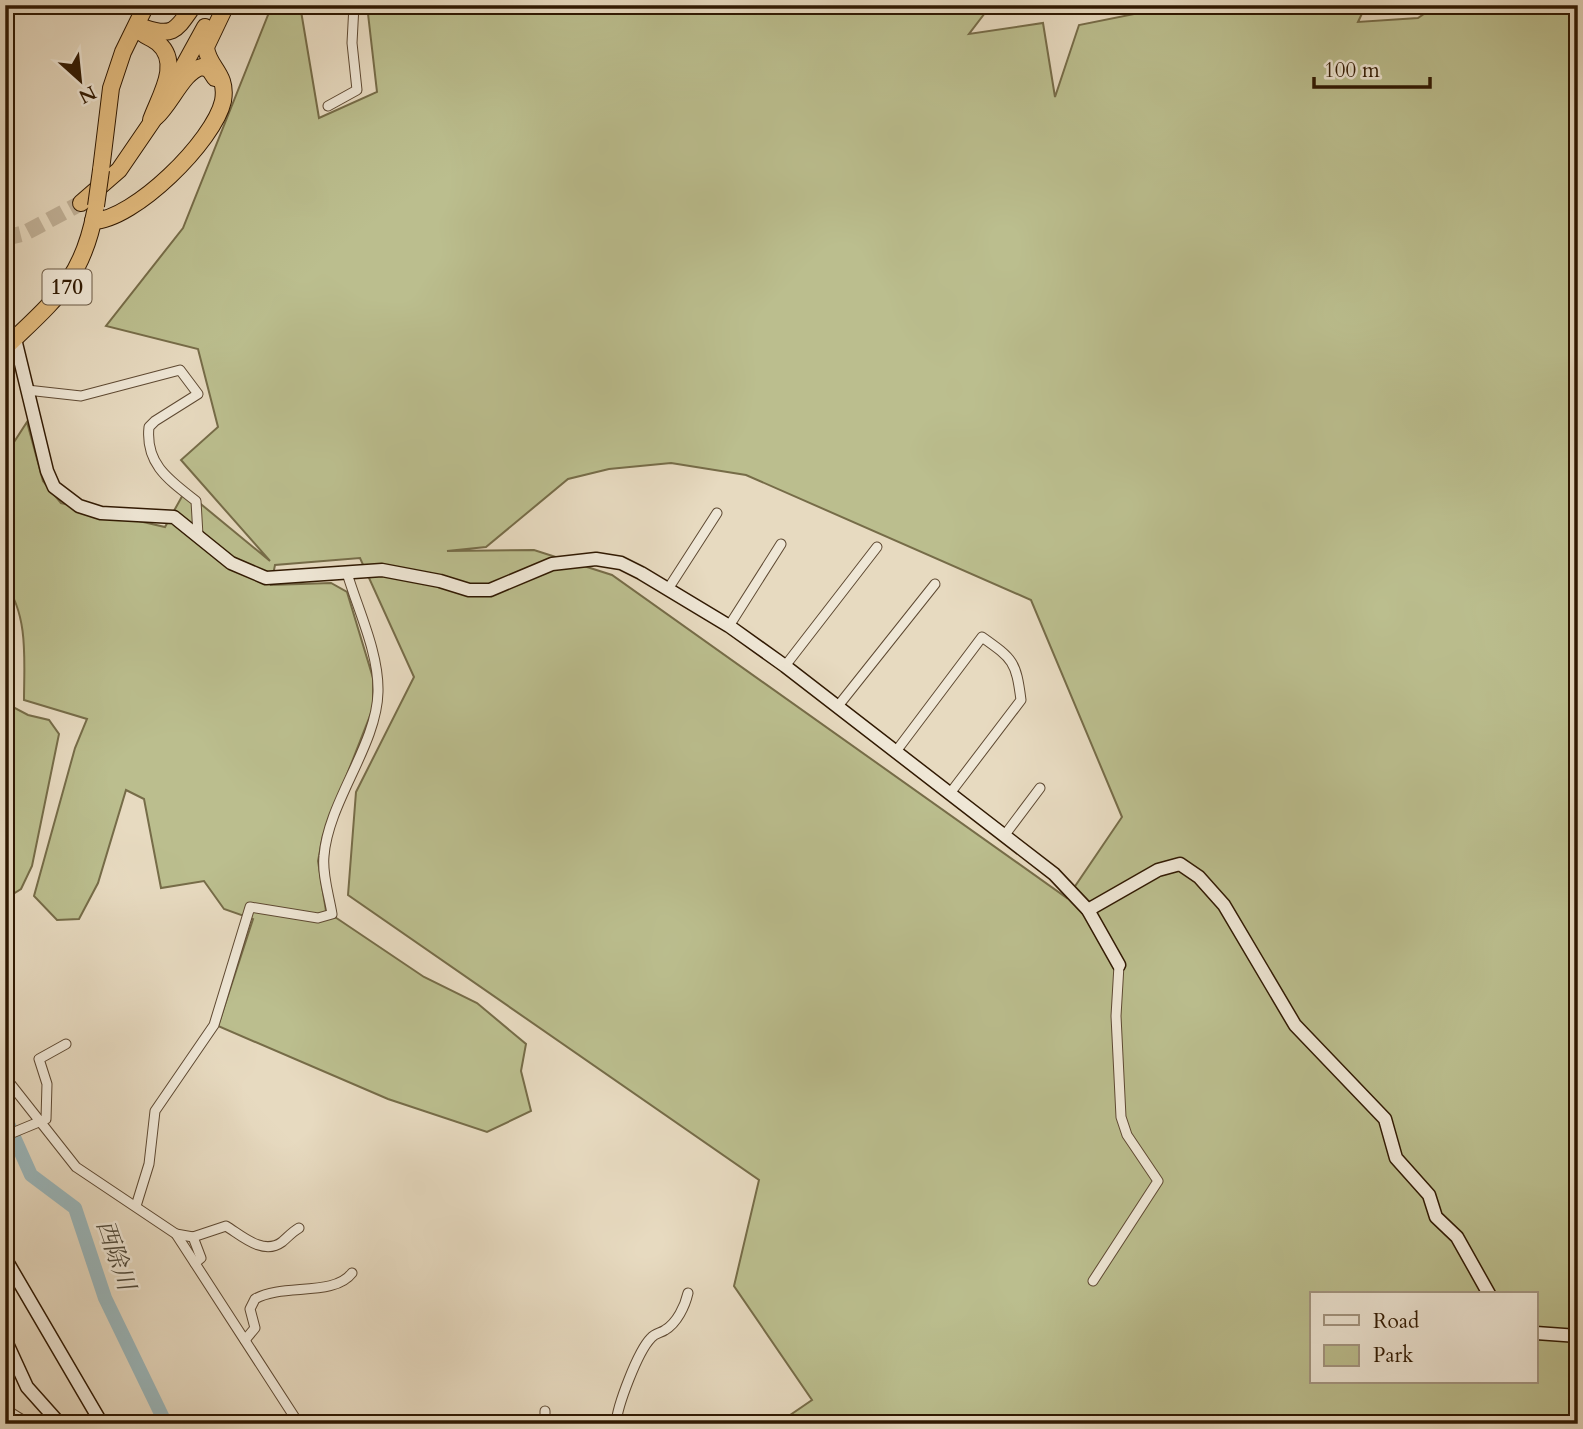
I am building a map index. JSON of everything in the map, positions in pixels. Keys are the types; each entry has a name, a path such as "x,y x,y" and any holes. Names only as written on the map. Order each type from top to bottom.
{"highway":[{"name":"170","path":"10,344 65,289 80,265 90,210 101,170 111,88 146,5"},
{"path":"136,26 168,33 179,26 194,5"},
{"path":"90,210 146,135 219,5"},
{"path":"90,210 113,217 157,188 192,152 213,124 219,112 224,89 220,72 206,54 206,47 226,5"},
{"path":"136,26 138,31 162,46 170,67 146,135"},
{"path":"90,210 153,183 196,138 207,122 216,95 216,81 209,69 202,67 191,71 169,105 156,117"}],"street":[{"path":"328,106 357,90 352,43 354,5"},
{"path":"10,344 27,390 47,471 54,488 79,506 102,513 174,517 231,563 266,578 382,570 440,581 469,590 490,590 552,564 596,559 621,564 729,626 785,666 1054,874 1088,911 1119,965 1116,1016 1121,1117 1127,1135 1158,1181 1093,1281"},
{"path":"27,390 81,396 180,370 198,394 155,421 149,427 148,441 154,464 196,501 198,534"},
{"path":"668,589 717,513"},
{"path":"729,626 781,544"},
{"path":"785,666 877,547"},
{"path":"136,1206 149,1164 155,1111 214,1025 250,907 318,918 332,914 324,854 329,831 370,726 378,691 376,671 347,573"},
{"path":"838,706 935,584"},
{"path":"897,750 982,637 1012,659 1017,668 1021,699 950,792"},
{"path":"1004,836 1040,788"},
{"path":"1088,911 1158,870 1180,864 1199,877 1224,905 1295,1025 1385,1119 1396,1158 1429,1195 1436,1217 1457,1237 1488,1292"},
{"path":"11,1132 46,1119 47,1098 39,1059 66,1044"},
{"path":"5,1077 76,1167 176,1234 299,1424"},
{"path":"176,1234 193,1237 226,1226 257,1244 273,1246 299,1228"},
{"path":"193,1237 201,1258 195,1263"},
{"path":"7,1263 102,1424"},
{"path":"245,1340 254,1333 250,1309 255,1299 298,1287 341,1283 352,1273"},
{"path":"616,1424 619,1405 644,1348 650,1338 671,1325 686,1303 688,1293"},
{"path":"1538,1333 1578,1336"},
{"path":"5,1339 27,1387 60,1424"},
{"path":"5,1409 29,1424"},
{"path":"545,1411 545,1424"},
{"path":"496,1423 506,1424"}],"green space":[{"path":"272,5 300,5 319,118 377,92 367,5 991,5 969,34 1043,23 1055,97 1079,25 1179,5 1366,5 1358,22 1418,18 1437,5 1578,5 1578,1424 777,1424 812,1400 734,1286 759,1180 348,895 356,792 414,677 360,558 275,565 271,585 331,583 347,592 373,678 373,708 323,836 318,861 326,911 424,977 477,1003 526,1044 521,1071 531,1111 487,1132 388,1099 218,1026 253,919 224,909 204,881 161,888 144,799 126,790 98,883 79,919 57,920 34,896 75,748 87,719 24,700 22,625 13,596 5,584 5,456 27,422 43,481 61,503 165,527 185,491 270,561 181,460 218,427 198,349 106,326 183,228","holes":["671,463 746,475 1031,600 1122,817 1067,898 612,575 534,550 447,551 486,547 568,479 609,469"]},
{"path":"5,607 14,649 9,705 28,715 49,720 59,734 32,866 21,889 5,899"}],"waterway":[{"name":"西除川","path":"5,1117 31,1175 75,1208 105,1298 166,1424"}],"tunnel":[{"path":"5,238 25,233 81,203"}]}
